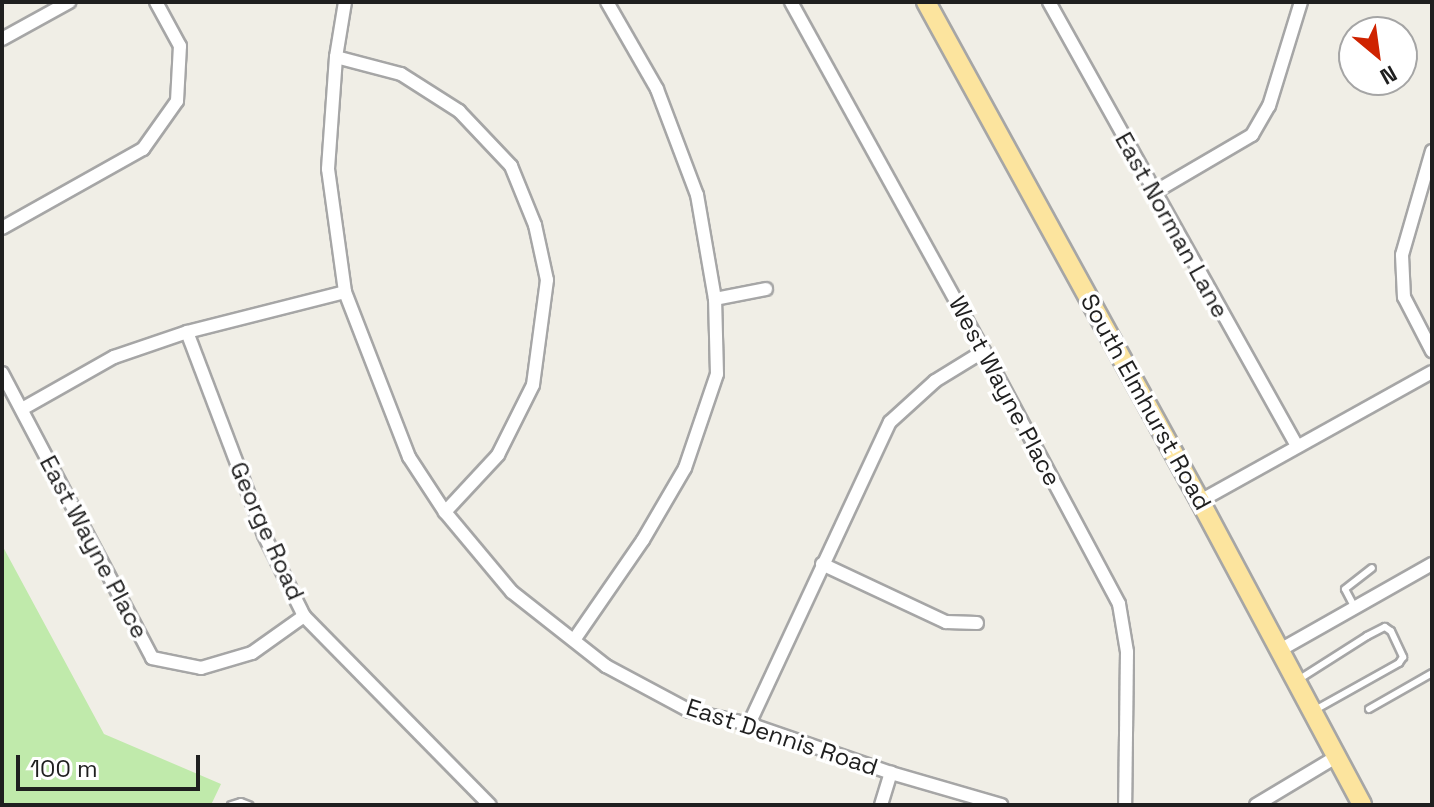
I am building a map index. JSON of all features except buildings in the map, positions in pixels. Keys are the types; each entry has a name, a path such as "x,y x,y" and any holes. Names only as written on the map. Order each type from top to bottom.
{"main road":[{"name":"South Elmhurst Road","path":"926,2 1200,501 1362,805"}],"street":[{"path":"2,39 69,2"},
{"path":"2,228 143,149 177,101 180,46 156,2"},
{"name":"East Dennis Road","path":"345,2 336,57 328,169 345,292 409,457 445,512 512,592 606,666 690,711 749,724 891,773 1001,805"},
{"path":"574,640 643,540 685,468 717,374 715,299 697,195 657,89 607,2"},
{"name":"West Wayne Place","path":"791,2 984,351 1119,604 1127,652 1125,805"},
{"path":"1153,193 1252,135 1269,106 1301,2"},
{"name":"East Norman Lane","path":"1053,3 1153,193 1297,446"},
{"path":"336,57 401,74 459,111 511,166 535,225 547,280 533,385 498,455 445,512"},
{"path":"1432,151 1402,255 1404,297 1432,351"},
{"path":"715,299 766,289"},
{"path":"22,409 114,357 187,332 345,292"},
{"name":"George Road","path":"187,332 264,535 304,616 490,805"},
{"path":"749,724 890,422 935,381 984,351"},
{"path":"1200,501 1432,372"},
{"name":"East Wayne Place","path":"2,373 152,658 201,668 252,653 304,616"},
{"path":"822,564 946,622 977,623"},
{"path":"1280,650 1432,564"},
{"path":"1256,805 1336,757"},
{"path":"881,805 891,773"}],"lane":[{"path":"1355,608 1345,589 1372,568"},
{"path":"1296,681 1385,627 1400,647 1403,657 1399,663 1312,712"},
{"path":"1369,709 1432,673"},
{"path":"231,805 241,802 249,805"}],"green space":[{"path":"2,545 104,734 221,784 211,805 2,805"}]}
